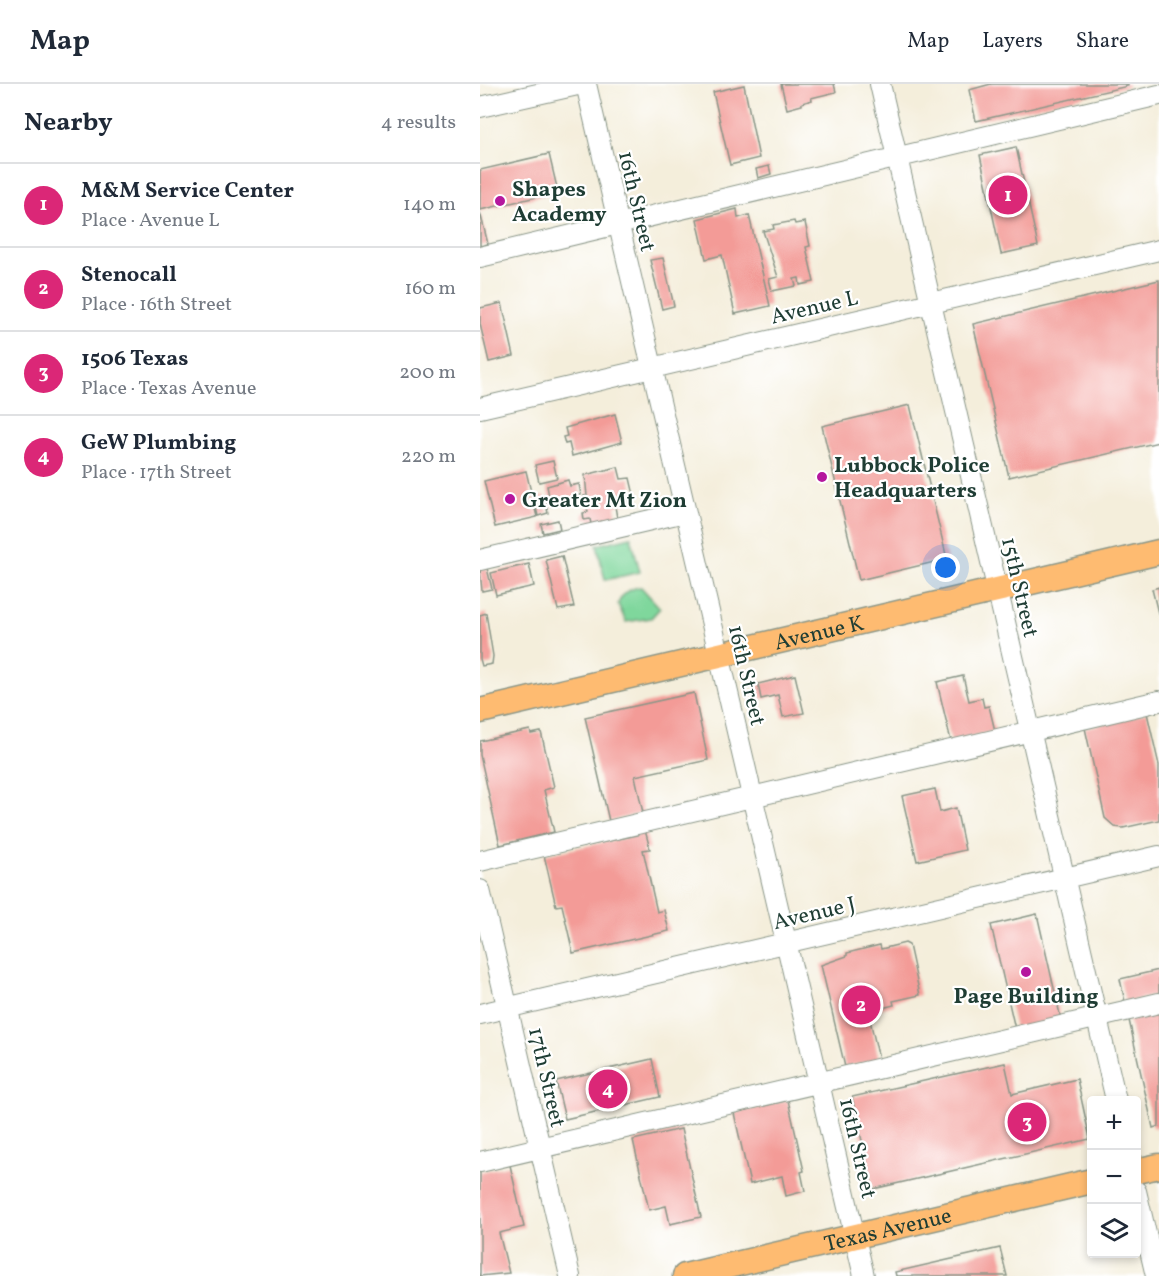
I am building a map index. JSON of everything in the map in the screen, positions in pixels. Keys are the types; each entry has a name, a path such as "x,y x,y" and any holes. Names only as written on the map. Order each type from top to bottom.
{"main road":[{"name":"Avenue K","path":"480,711 1159,552"},
{"path":"1141,1170 1159,1166"},
{"name":"Texas Avenue","path":"685,1276 1087,1182"}],"street":[{"path":"480,107 584,84"},
{"name":"16th Street","path":"584,84 864,1276"},
{"name":"15th Street","path":"880,84 1115,1096"},
{"path":"480,257 619,226 1159,95"},
{"name":"Avenue L","path":"480,408 1159,250"},
{"path":"480,560 685,512"},
{"path":"480,861 1159,701"},
{"name":"Avenue J","path":"480,1014 1159,856"},
{"name":"17th Street","path":"480,890 570,1276"},
{"path":"480,1162 1159,1003"},
{"path":"1140,1204 1156,1276"}],"green space":[{"path":"631,537 640,572 605,580 597,545"},
{"path":"641,587 660,608 651,618 626,622 618,604 627,592"}],"building":[{"path":"781,84 834,84 836,92 811,98 812,100 802,105 787,109"},
{"path":"991,84 1128,84 1128,86 976,121 969,90"},
{"path":"744,85 759,158 730,165 713,92"},
{"path":"1016,147 1038,246 1001,254 980,155"},
{"name":"Shapes Academy","path":"549,154 558,192 480,210 480,170"},
{"path":"769,166 771,174 758,178 756,169"},
{"path":"737,209 738,218 749,215 770,306 735,314 722,255 706,259 697,219"},
{"path":"480,212 488,244 480,246"},
{"path":"794,221 795,224 805,222 810,246 806,247 814,282 800,285 799,278 794,279 796,286 772,291 769,279 778,277 763,231 774,229 773,225"},
{"path":"663,258 674,306 662,309 650,260"},
{"path":"1159,280 1159,442 1009,477 973,324"},
{"path":"502,303 514,356 489,362 480,324 480,308"},
{"path":"910,405 947,559 859,580 822,426"},
{"path":"615,414 622,442 572,456 569,443 565,444 563,437 567,436 565,428"},
{"path":"553,461 557,478 539,482 535,465"},
{"path":"618,467 621,479 630,478 634,495 627,496 629,503 615,506 617,518 591,524 590,519 584,520 583,513 588,512 584,496 587,496 585,475"},
{"name":"Greater Mt Zion","path":"526,471 537,517 495,527 484,481"},
{"path":"568,480 570,486 579,484 581,495 576,496 578,503 569,505 567,498 567,503 551,506 547,486"},
{"path":"544,496 548,513 538,516 534,499"},
{"path":"558,520 560,529 543,533 541,524"},
{"path":"562,556 574,607 558,610 546,560"},
{"path":"529,564 534,586 496,595 491,573"},
{"path":"487,568 492,589 482,591 480,570"},
{"path":"1159,587 1159,613 1158,613 1152,589"},
{"path":"486,613 493,656 492,664 482,666 480,615"},
{"path":"795,675 804,713 783,717 778,695 761,699 758,684"},
{"path":"963,676 969,701 982,698 984,707 989,706 995,731 951,741 937,682"},
{"path":"694,693 708,760 635,776 643,813 609,821 585,717"},
{"path":"1147,713 1159,765 1159,820 1123,828 1115,827 1105,818 1085,728"},
{"path":"530,730 531,734 541,732 554,787 544,790 554,832 500,845 480,755 480,741"},
{"path":"935,789 940,812 956,808 965,850 917,861 902,796"},
{"path":"645,830 650,849 643,850 657,912 664,910 669,931 573,953 562,905 556,906 544,855 638,835 637,832"},
{"name":"Page Building","path":"1037,914 1061,1019 1015,1029 991,925"},
{"path":"905,943 909,945 920,995 893,1001 894,1005 874,1010 873,1005 867,1007 879,1059 845,1067 821,965 847,956 847,953 880,945 881,949"},
{"path":"1159,970 1159,995 1125,1002 1120,979"},
{"path":"1159,1013 1159,1126 1153,1128 1129,1020"},
{"path":"652,1059 660,1097 565,1119 556,1081"},
{"path":"1005,1063 1012,1094 1077,1079 1087,1125 1087,1140 873,1189 852,1097"},
{"path":"788,1100 804,1171 801,1172 805,1191 786,1196 782,1176 750,1184 734,1113"},
{"path":"681,1129 701,1217 670,1224 666,1206 649,1210 633,1140"},
{"path":"510,1165 524,1227 499,1233 509,1273 480,1276 480,1172"},
{"path":"1000,1248 1007,1276 896,1276 895,1272"}],"place":[{"name":"M&M Service Center","path":"1008,195"},
{"name":"Shapes Academy","path":"500,201"},
{"name":"Lubbock Police Headquarters","path":"822,477"},
{"name":"Greater Mt Zion","path":"510,499"},
{"name":"Page Building","path":"1026,972"},
{"name":"Stenocall","path":"861,1005"},
{"name":"GeW Plumbing","path":"608,1089"},
{"name":"1506 Texas","path":"1027,1122"}]}
